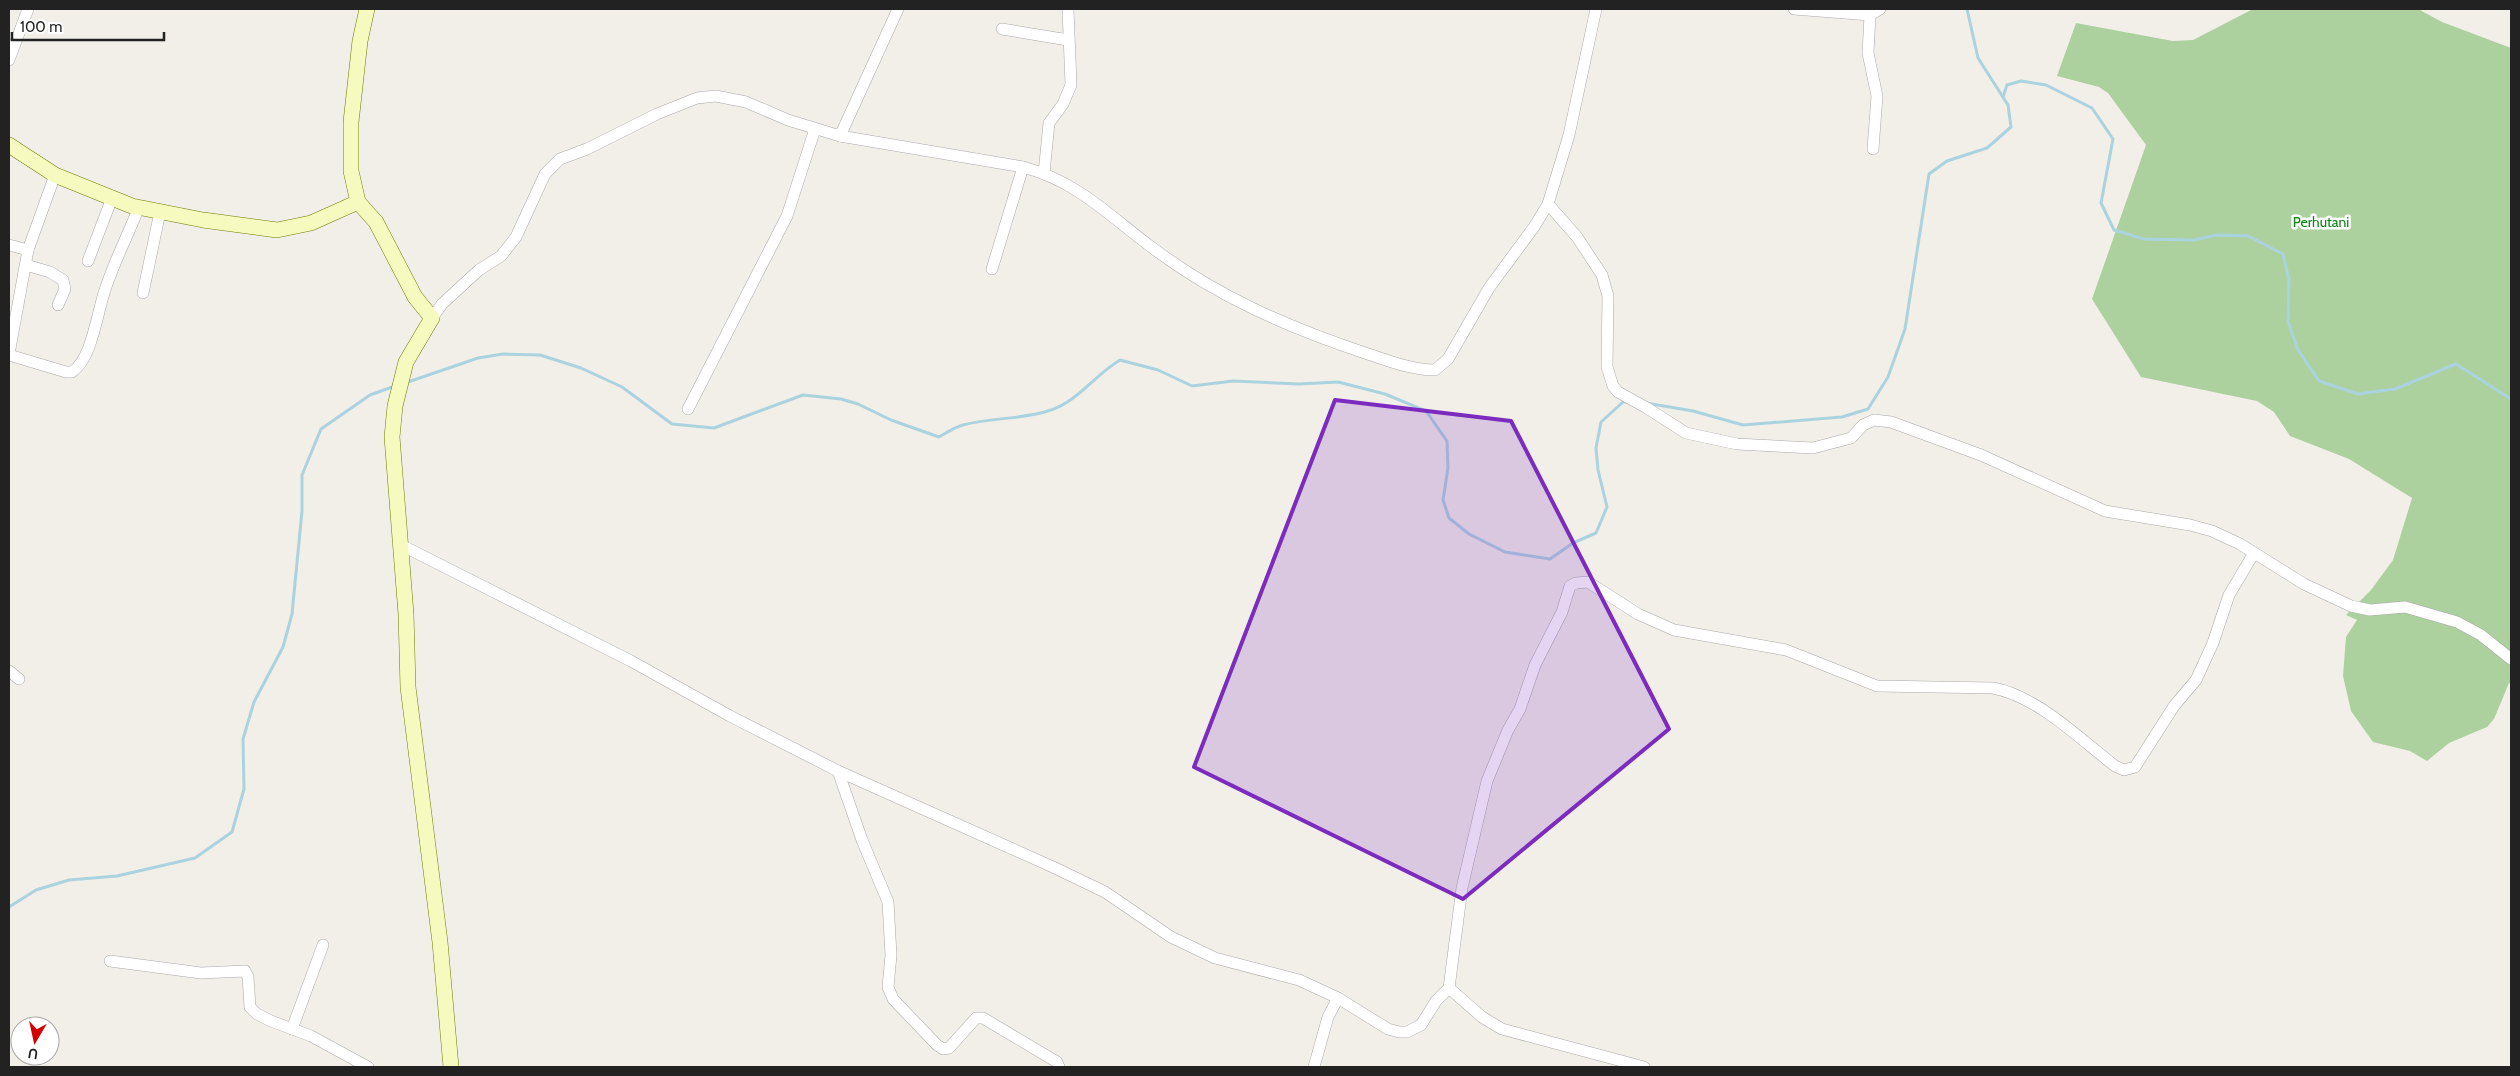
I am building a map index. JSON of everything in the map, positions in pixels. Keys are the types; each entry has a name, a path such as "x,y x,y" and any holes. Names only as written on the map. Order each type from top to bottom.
{"street":[{"path":"9,60 28,9"},
{"path":"367,9 360,41 350,146 351,171 358,202 376,222 415,298 432,318"},
{"path":"840,136 898,9"},
{"path":"1044,172 1049,123 1063,104 1071,85 1068,9"},
{"path":"451,1067 439,932 408,687 401,545 392,437 395,406 406,362 432,318 442,304 479,270 501,256 516,238 545,174 560,159 587,150 657,114 697,98 730,98 815,129 840,136 1044,172 1093,200 1154,250 1250,309 1296,329 1338,344 1394,362 1426,370 1435,370 1448,359 1489,288 1523,243 1548,204 1569,135 1596,9"},
{"path":"1794,9 1870,15 1880,9"},
{"path":"1870,15 1868,53 1877,96 1873,149"},
{"path":"1002,29 1068,40"},
{"path":"688,409 787,216 815,129"},
{"path":"9,145 55,175 112,198 160,212 277,230 311,223 358,202"},
{"path":"992,269 1023,167"},
{"path":"55,175 28,250 26,265 12,305 9,354 66,372 72,372 81,364 88,348 105,290 139,207"},
{"path":"88,261 112,198"},
{"path":"1548,204 1577,237 1602,275 1608,296 1607,368 1618,392 1648,408 1686,433 1737,444 1813,448 1851,438 1862,425 1874,420 1891,422 1982,455 2095,508 2144,519 2190,525 2212,531 2254,553 2304,584 2351,606 2370,610 2405,607 2457,622 2481,635 2511,659"},
{"path":"143,293 160,212"},
{"path":"9,245 28,250"},
{"path":"26,265 50,272 63,280 65,289 58,305"},
{"path":"401,545 631,661 730,716 838,772 1096,888 1171,937 1194,949 1215,958 1298,980 1338,998 1388,1029 1399,1032 1407,1032 1421,1025 1436,1001 1449,988 1462,888 1487,781 1508,730 1520,709 1536,665 1562,612 1570,586 1576,583 1588,582 1638,614 1674,630 1697,636 1786,650 1877,686 1993,688 2008,691 2043,711 2115,766 2124,770 2135,767 2174,706 2196,680 2213,643 2229,595 2254,553"},
{"path":"9,671 19,679"},
{"path":"838,772 862,840 888,902 891,955 888,982 893,999 927,1032 937,1046 943,1049 949,1048 976,1018 983,1018 1057,1062 1059,1067"},
{"path":"292,1029 323,945"},
{"path":"110,961 201,973 245,971 248,977 250,1007 271,1021 311,1036 368,1067"},
{"path":"1449,988 1482,1017 1502,1029 1644,1067"},
{"path":"1314,1067 1328,1017 1338,998"}],"highlighted area":[{"path":"1335,400 1511,421 1669,729 1463,899 1194,767"}],"green space":[{"name":"Perhutani","path":"2253,9 2418,9 2442,22 2511,48 2511,684 2509,683 2494,719 2487,727 2449,743 2427,761 2410,751 2373,742 2351,711 2343,676 2346,637 2357,620 2346,615 2371,590 2393,560 2412,498 2349,459 2290,436 2274,412 2257,401 2141,377 2092,299 2146,145 2108,93 2099,87 2057,76 2076,23 2173,41 2193,40"}],"waterway":[{"path":"1646,403 1693,411 1743,425 1842,417 1868,409 1888,377 1905,329 1929,174 1947,161 1987,148 2011,127 2008,105 1978,58 1967,9"},
{"path":"2003,97 2007,85 2021,81 2046,85 2092,108 2113,139 2101,203 2114,230 2144,239 2193,240 2217,235 2248,236 2283,254 2289,280 2288,321 2298,350 2319,381 2358,394 2395,389 2456,364 2511,399"},
{"path":"405,383 478,358 503,354 540,355 581,368 622,387 672,424 714,428 803,395 841,399 858,404 891,420 939,437 963,425 1040,413 1061,406 1120,360 1158,370 1192,386 1233,381 1299,384 1338,382 1385,394 1426,411 1447,441 1448,468 1443,500 1449,518 1469,534 1505,552 1550,559 1573,543 1596,533 1607,507 1598,470 1596,448 1601,422 1623,402 1627,402"},
{"path":"9,907 36,890 69,880 117,876 195,858 232,832 244,789 243,739 254,702 283,647 292,614 302,511 302,475 321,429 370,395 395,386"}]}
